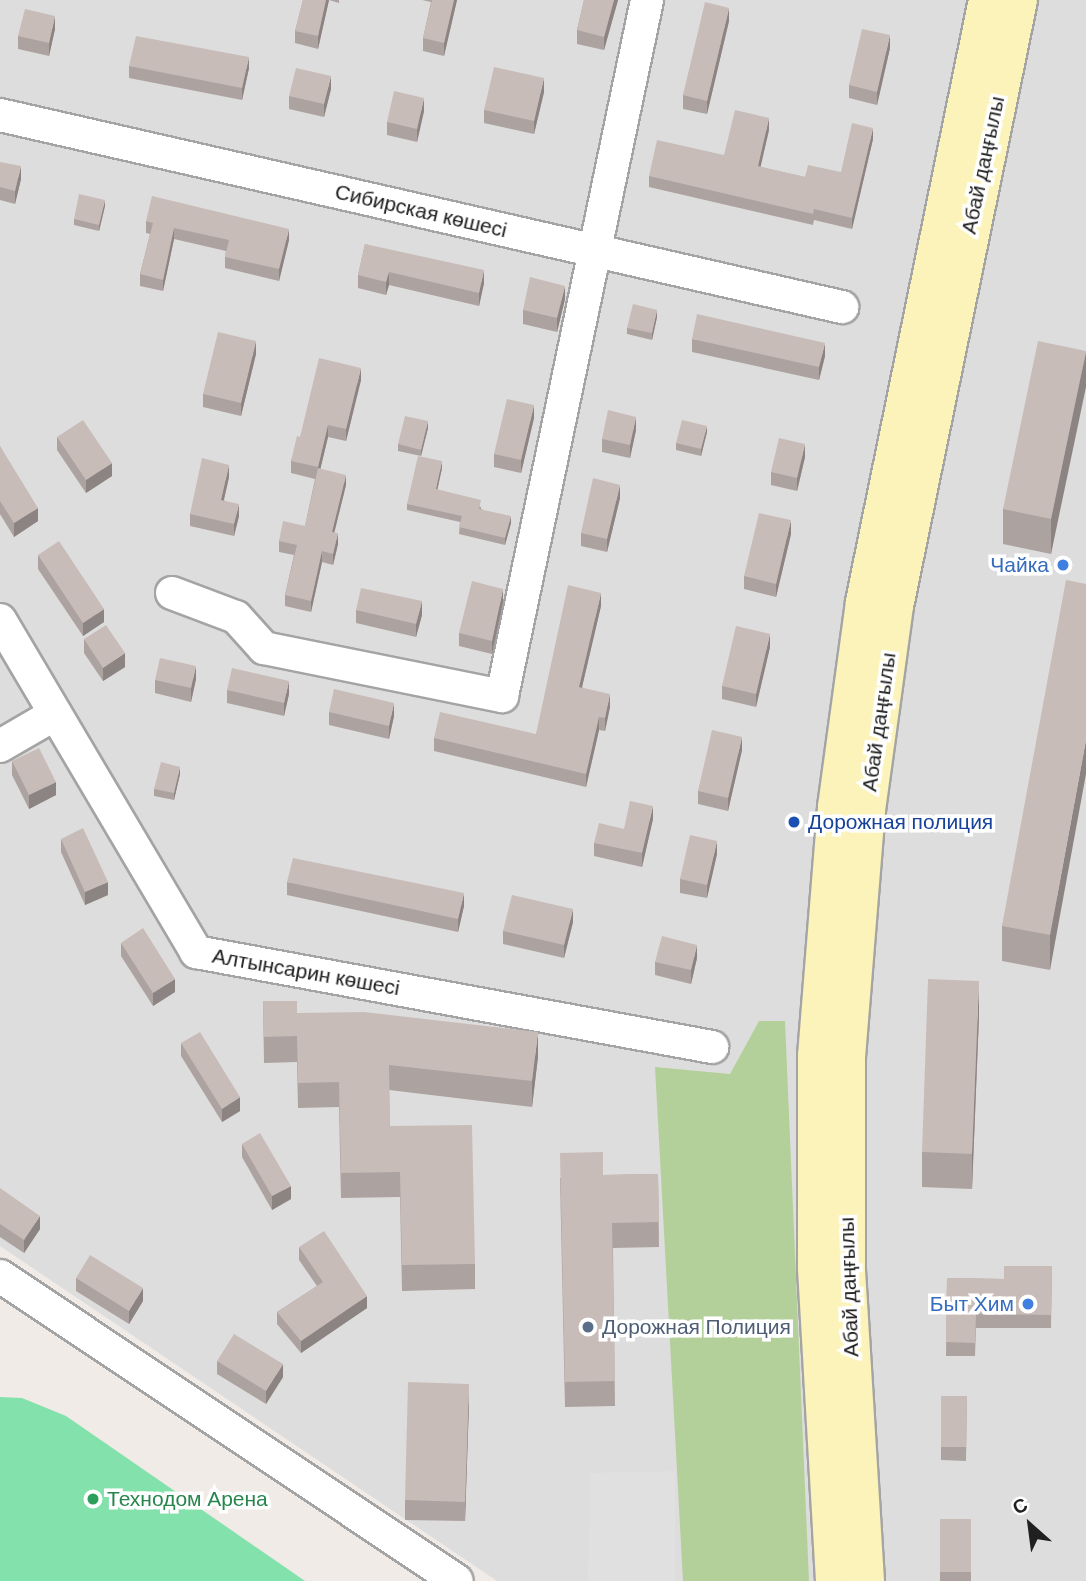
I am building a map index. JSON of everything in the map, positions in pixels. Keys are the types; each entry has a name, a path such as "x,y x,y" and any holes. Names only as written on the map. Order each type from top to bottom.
{"main road":[{"name":"Абай даңғылы","path":"835,1581 817,1268 817,1056 837,807 865,602 988,0"},
{"name":"Абай даңғылы","path":"865,1581 846,1267 846,1057 866,810 894,606 1018,0"}],"street":[{"path":"172,593 236,617 264,648 502,696 647,0"},
{"name":"Сибирская көшесі","path":"0,116 842,307"},
{"name":"Алтынсарин көшесі","path":"0,620 196,952 712,1047"},
{"path":"0,746 55,714"},
{"path":"0,1276 457,1581"}],"shaded area":[{"path":"0,0 1086,0 1086,1581 497,1581 0,1246"},
{"path":"675,1471 675,1581 588,1581 590,1473"}],"green space":[{"path":"759,1021 785,1021 809,1581 683,1581 655,1067 730,1074"},
{"name":"Технодом Арена","path":"0,1397 22,1398 66,1416 305,1581 0,1581"}],"building":[{"path":"303,0 326,0 318,36 295,31"},
{"path":"432,0 454,0 444,43 423,38"},
{"path":"584,0 614,0 604,37 577,30"},
{"path":"705,2 729,8 707,101 683,95"},
{"path":"25,9 55,16 49,43 18,36"},
{"path":"862,29 890,35 877,92 849,85"},
{"path":"136,36 249,57 242,88 129,66"},
{"path":"494,67 544,78 534,121 484,110"},
{"path":"296,68 331,76 324,104 289,96"},
{"path":"394,91 424,98 417,129 387,122"},
{"path":"735,110 769,118 758,166 805,177 808,165 841,172 852,123 873,128 852,218 814,209 813,214 649,176 657,140 724,155"},
{"path":"0,162 21,166 15,191 0,187"},
{"path":"79,194 105,200 99,225 74,219"},
{"path":"152,196 289,229 279,269 225,257 229,240 174,228 163,280 140,274 153,223 146,221"},
{"path":"365,244 484,270 479,293 389,272 386,282 358,275"},
{"path":"530,277 565,286 557,318 523,310"},
{"path":"633,304 657,310 652,333 627,328"},
{"path":"697,314 825,343 819,367 692,339"},
{"path":"218,332 256,341 241,403 203,394"},
{"path":"1038,341 1086,351 1051,519 1003,509"},
{"path":"319,358 361,368 346,429 328,425 318,467 291,461 297,436 300,437"},
{"path":"507,399 534,405 521,460 494,454"},
{"path":"608,410 636,417 630,445 602,439"},
{"path":"405,416 428,421 421,450 398,444"},
{"path":"83,420 112,463 86,480 57,437"},
{"path":"682,420 707,426 701,449 676,443"},
{"path":"779,438 805,444 797,478 771,472"},
{"path":"0,446 38,508 14,523 0,501"},
{"path":"418,456 442,461 436,489 481,500 479,509 511,516 505,538 459,527 462,516 407,504"},
{"path":"202,458 229,465 221,500 239,504 234,524 190,514"},
{"path":"318,468 346,475 332,532 338,533 333,554 322,551 311,601 285,595 297,545 279,541 283,521 305,526"},
{"path":"593,478 620,485 607,539 581,533"},
{"path":"759,513 791,520 776,584 744,576"},
{"path":"59,541 104,609 83,623 38,555"},
{"path":"1066,580 1086,584 1086,740 1050,935 1002,926"},
{"path":"472,581 503,589 492,641 459,633"},
{"path":"568,585 601,593 579,687 610,694 605,718 599,717 586,774 434,738 440,712 536,734"},
{"path":"361,588 422,601 416,624 356,610"},
{"path":"106,625 125,653 103,668 84,639"},
{"path":"736,626 770,634 756,694 722,686"},
{"path":"160,658 196,666 191,688 155,680"},
{"path":"232,668 289,681 284,703 227,690"},
{"path":"334,689 394,703 389,726 329,712"},
{"path":"712,730 742,737 728,798 698,791"},
{"path":"39,748 56,782 29,795 12,761"},
{"path":"161,762 180,767 174,793 154,789"},
{"path":"630,801 653,806 642,853 594,843 599,823 624,829"},
{"path":"83,828 108,882 85,892 61,839"},
{"path":"690,835 717,841 707,885 680,879"},
{"path":"293,858 464,893 458,919 287,882"},
{"path":"512,895 573,909 564,945 503,931"},
{"path":"143,928 175,979 153,993 121,943"},
{"path":"662,936 697,945 691,970 655,962"},
{"path":"928,979 979,981 972,1154 922,1152"},
{"path":"263,1001 297,1001 297,1013 364,1012 538,1032 532,1081 389,1065 390,1126 472,1125 475,1264 402,1265 400,1172 341,1173 339,1082 298,1083 297,1036 264,1037"},
{"path":"200,1032 240,1097 222,1109 181,1043"},
{"path":"260,1133 291,1186 272,1196 242,1144"},
{"name":"Дорожная Полиция","path":"603,1152 603,1175 658,1174 659,1222 612,1223 615,1381 565,1382 560,1153"},
{"path":"0,1188 40,1216 24,1240 0,1224"},
{"path":"324,1231 367,1296 301,1341 277,1312 323,1282 299,1247"},
{"path":"90,1255 143,1288 129,1311 76,1278"},
{"path":"1004,1266 1052,1266 1051,1315 976,1314 975,1343 946,1342 947,1278 1004,1279"},
{"path":"234,1334 283,1364 266,1391 217,1361"},
{"path":"408,1382 469,1384 465,1502 405,1500"},
{"path":"941,1396 967,1396 966,1447 941,1447"},
{"path":"940,1519 971,1519 971,1572 940,1572"}],"place":[{"name":"Чайка","path":"1063,565"},
{"name":"Дорожная полиция","path":"794,822"},
{"name":"Быт Хим","path":"1028,1304"},
{"name":"Дорожная Полиция","path":"588,1327"},
{"name":"Технодом Арена","path":"93,1499"}]}
